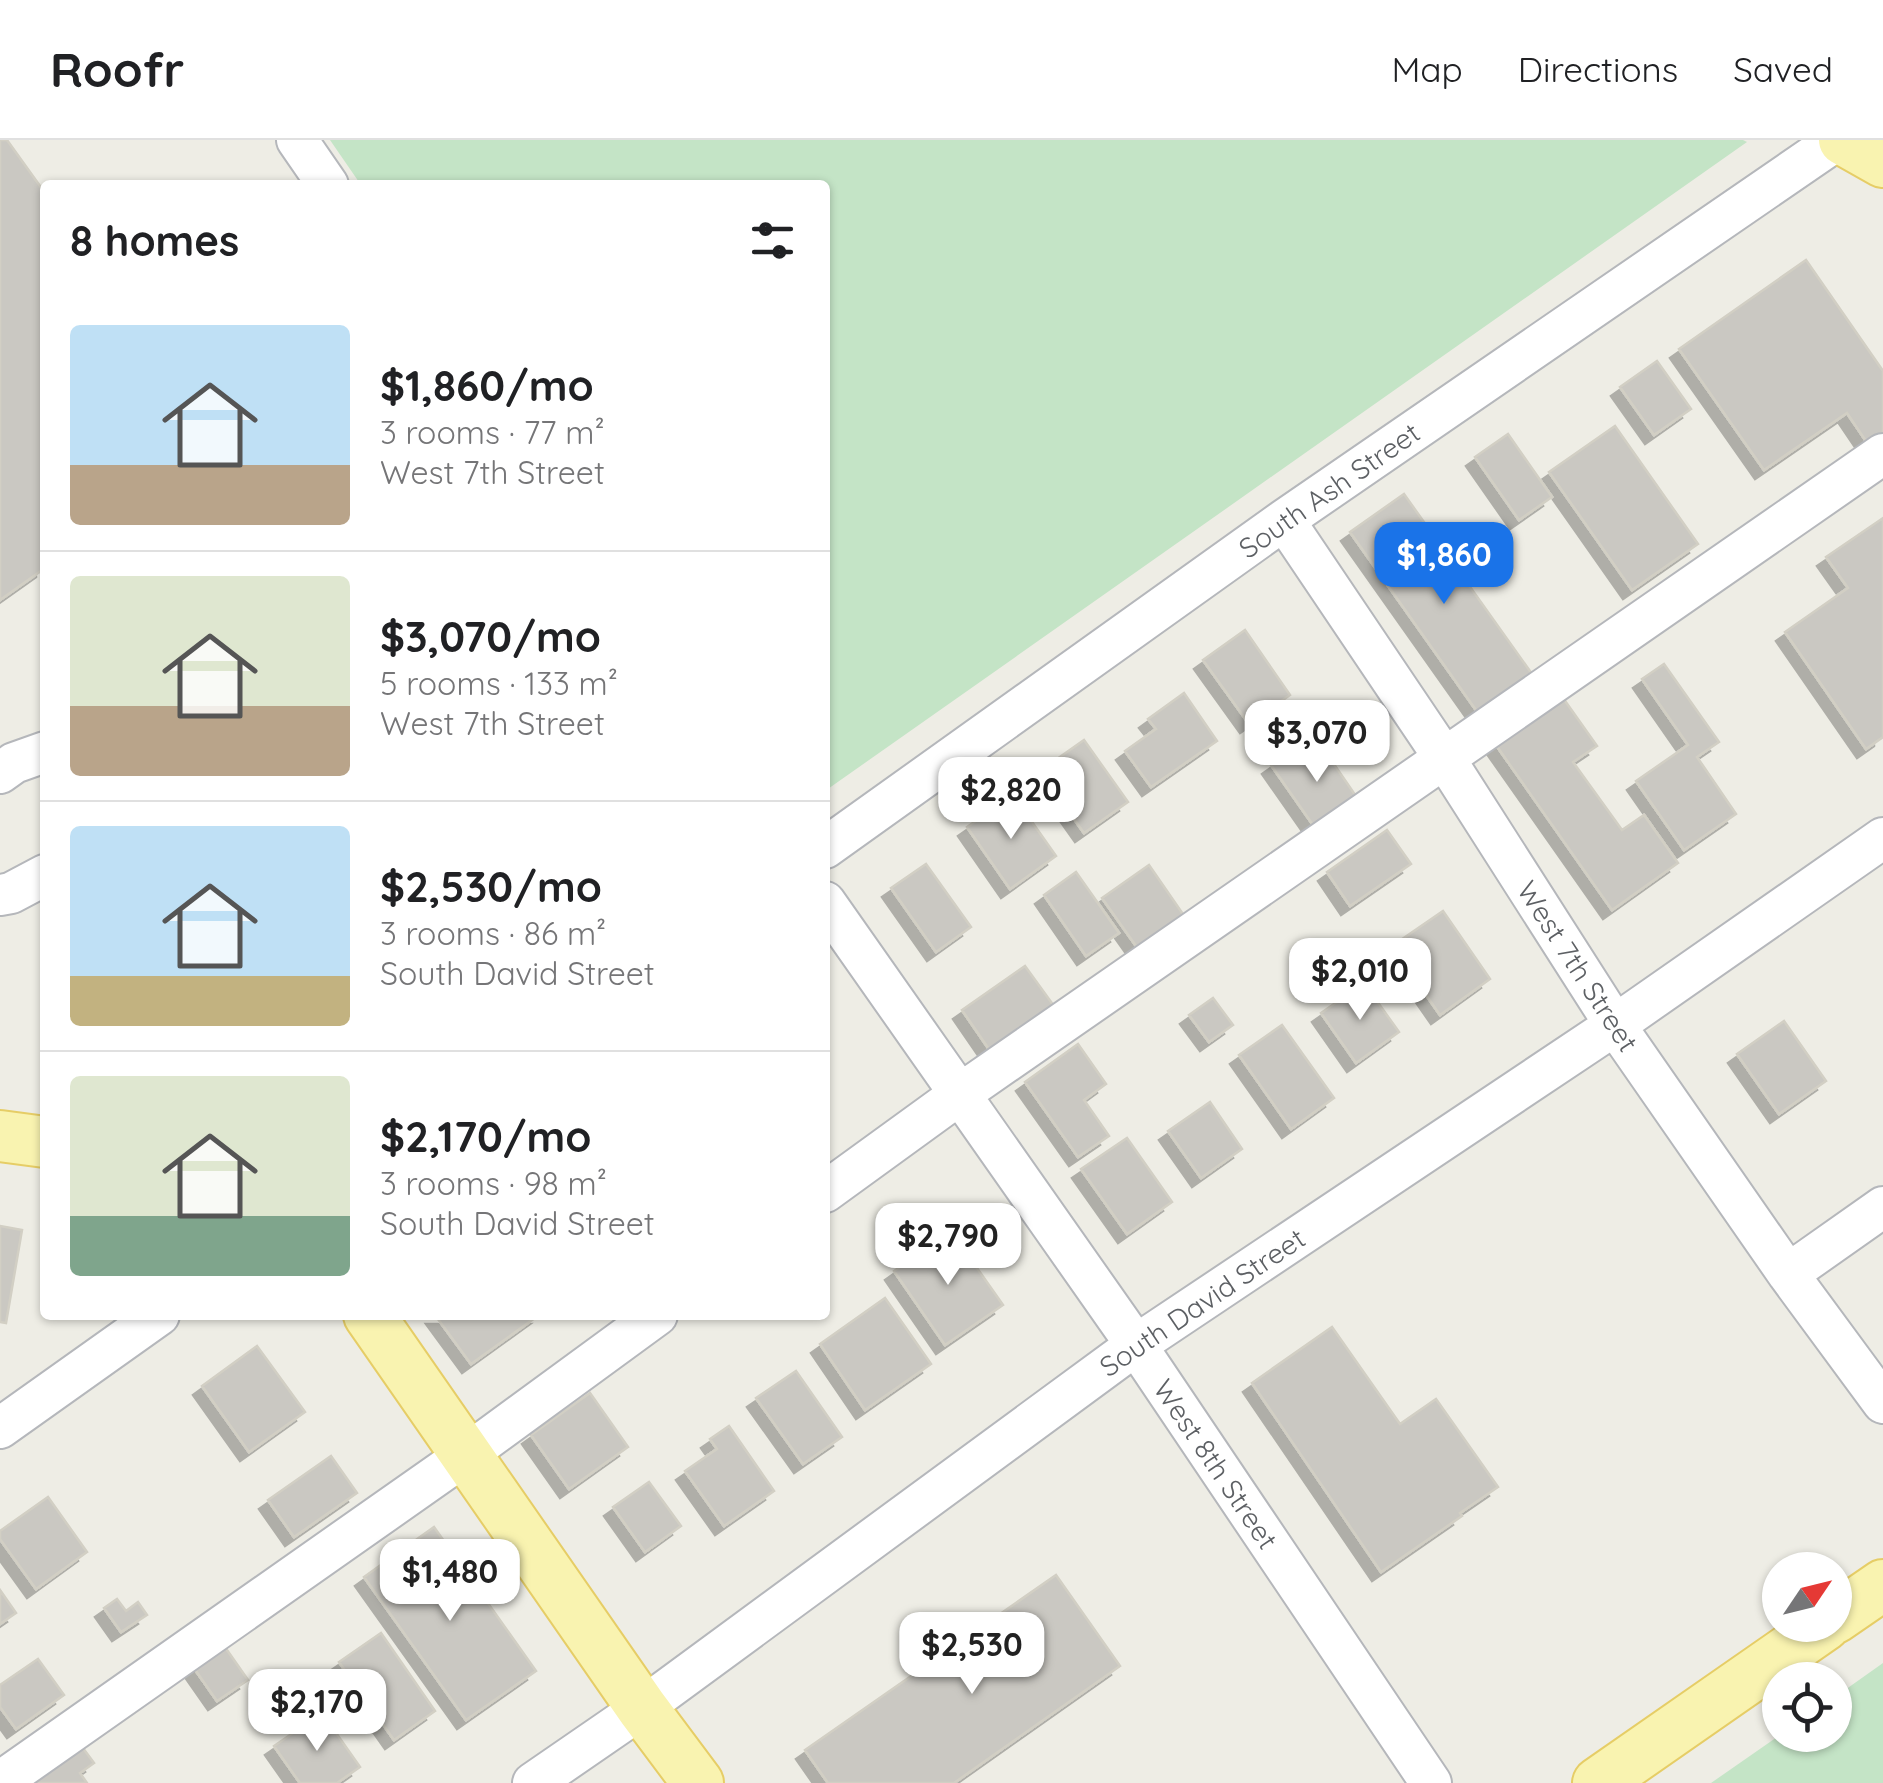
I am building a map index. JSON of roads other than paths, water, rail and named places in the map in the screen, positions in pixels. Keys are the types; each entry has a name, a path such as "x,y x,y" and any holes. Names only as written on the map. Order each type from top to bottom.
{"main road":[{"path":"1841,140 1883,162"},
{"path":"0,1136 40,1141"},
{"path":"373,1320 698,1783"},
{"path":"1852,1606 1883,1584"},
{"path":"1598,1783 1801,1642"}],"street":[{"path":"297,140 325,180"},
{"name":"South Ash Street","path":"830,844 1284,520 1841,140"},
{"path":"830,1188 960,1094 1883,454"},
{"name":"West 7th Street","path":"1284,520 1445,758 1615,1025 1883,1403"},
{"path":"0,773 40,754"},
{"name":"South David Street","path":"534,1783 1136,1345 1615,1025 1883,838"},
{"path":"0,895 40,878"},
{"name":"West 8th Street","path":"830,909 1136,1345 1431,1783"},
{"path":"1788,1274 1883,1207"},
{"path":"0,1428 152,1320"},
{"path":"0,1782 467,1454 650,1320"}]}
